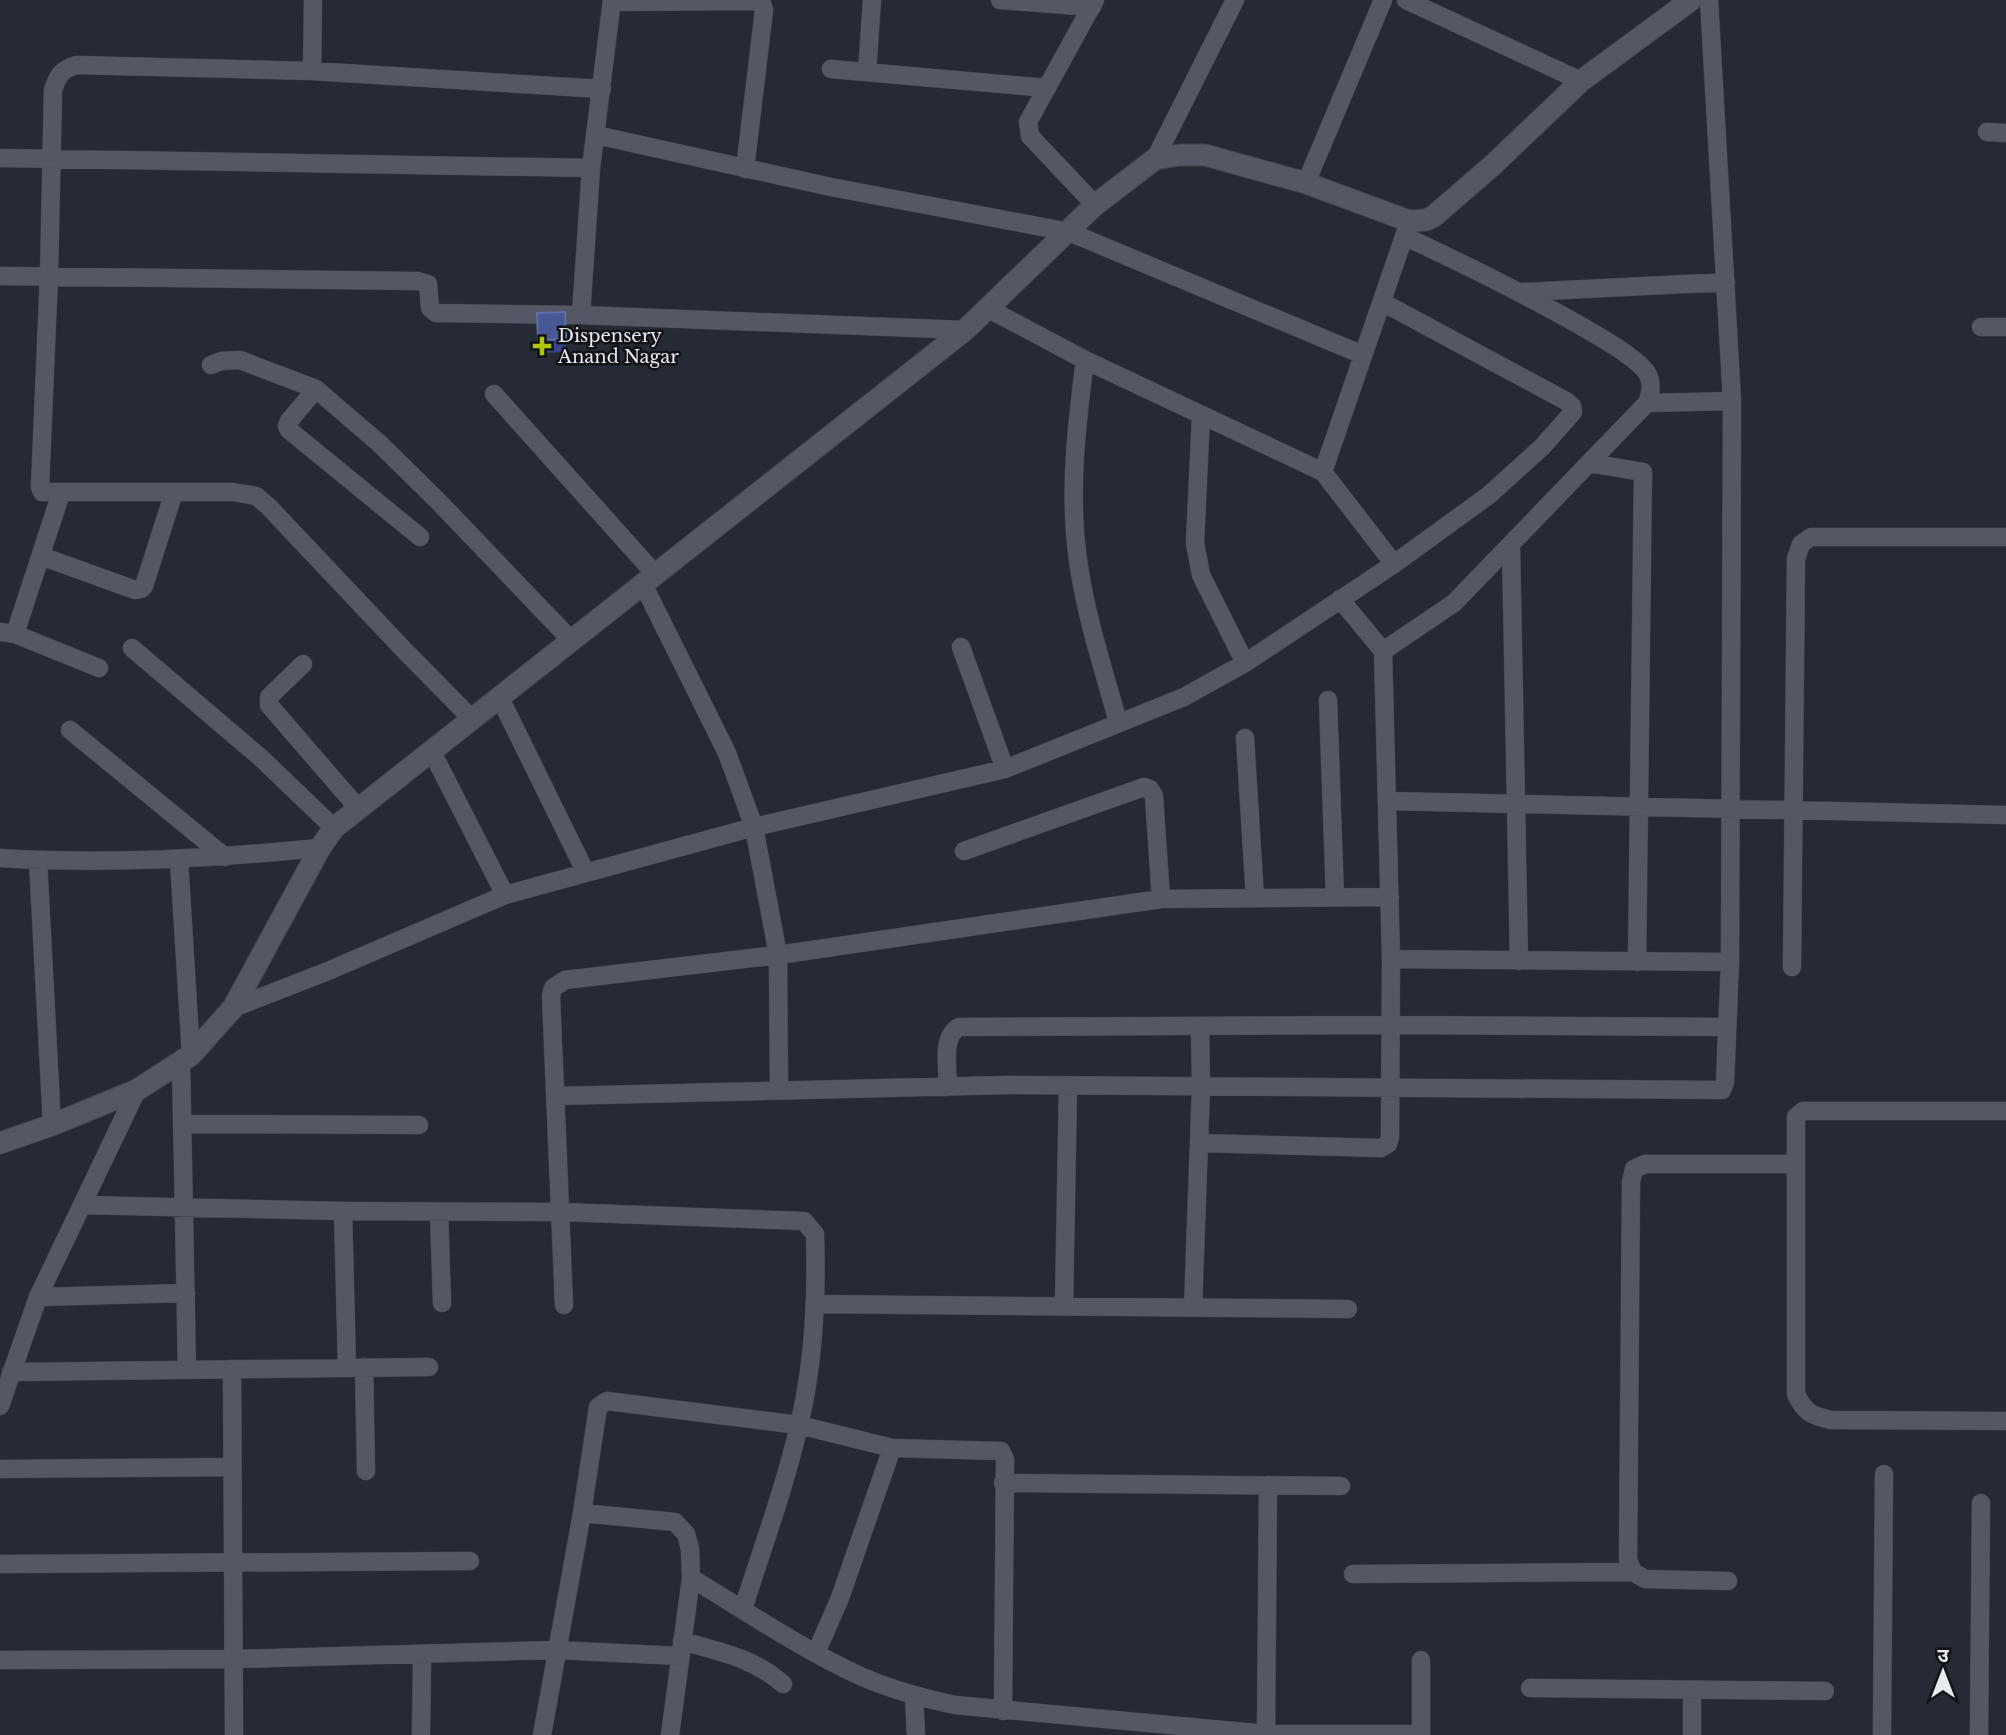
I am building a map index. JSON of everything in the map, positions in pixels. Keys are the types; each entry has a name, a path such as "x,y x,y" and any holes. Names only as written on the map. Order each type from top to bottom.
{"street":[{"path":"312,71 313,0"},
{"path":"867,72 872,0"},
{"path":"1000,0 1093,4 1028,122 1030,136 1095,205"},
{"path":"0,1143 138,1090 186,1059 233,1008 320,848 334,828 965,330 1095,205 1155,159 1236,0"},
{"path":"1306,183 1383,0"},
{"path":"1406,0 1581,81"},
{"path":"1323,472 1407,228 1434,216 1494,164 1581,81 1691,0"},
{"path":"556,1096 779,1089 1068,1086 1721,1090 1725,1083 1730,962 1732,401 1709,0"},
{"path":"580,315 591,168 612,1 762,3 764,10 745,169"},
{"path":"472,719 256,496 233,492 43,492 40,487 53,90 58,75 66,68 76,65 312,71 602,89"},
{"path":"831,69 1047,88"},
{"path":"1987,132 2006,132"},
{"path":"596,135 831,187 1069,232 1363,355"},
{"path":"1155,159 1205,155 1306,183 1407,228 1522,292 1611,344 1644,369 1650,379 1651,391 1647,402 1511,545 1454,603 1384,651"},
{"path":"0,158 591,168"},
{"path":"0,276 418,281 428,284 430,308 436,313 580,315 965,330"},
{"path":"1522,292 1726,282"},
{"path":"233,1008 328,971 505,895 754,827 1005,769 1184,697 1245,663 1394,564 1489,495 1542,447 1573,412 1572,406 1566,401 1382,302"},
{"path":"989,309 1084,360 1323,472 1394,564"},
{"path":"1980,327 2006,327"},
{"path":"211,365 221,361 240,360 316,389 429,491 571,640"},
{"path":"1084,360 1074,446 1073,497 1078,564 1084,599 1118,722"},
{"path":"316,389 289,421 289,430 420,537"},
{"path":"494,394 649,579 727,753 754,827 778,955 779,1089"},
{"path":"1647,402 1732,401"},
{"path":"1201,415 1195,543 1197,561 1201,575 1245,663"},
{"path":"1589,463 1643,472 1637,962"},
{"path":"41,556 135,590 141,589 174,492"},
{"path":"61,493 41,556 8,633 99,668"},
{"path":"1793,967 1796,559 1801,544 1811,537 2006,537"},
{"path":"1511,545 1519,961"},
{"path":"1199,1143 1381,1148 1388,1144 1390,1137 1391,959 1384,651 1340,599"},
{"path":"961,647 1005,769"},
{"path":"132,648 261,758 334,828"},
{"path":"303,664 269,697 269,705 358,808"},
{"path":"500,698 585,871"},
{"path":"1328,700 1335,897"},
{"path":"70,730 225,857"},
{"path":"1245,738 1255,898"},
{"path":"431,750 505,895"},
{"path":"964,851 1144,787 1150,789 1154,796 1161,899"},
{"path":"1388,801 2006,815"},
{"path":"0,858 178,860 320,848"},
{"path":"38,860 52,1125"},
{"path":"178,860 186,1059 182,1124 187,1370"},
{"path":"564,1305 551,996 553,988 565,980 778,955 1161,899 1390,897"},
{"path":"1391,959 1730,962"},
{"path":"1193,1308 1201,1086 1200,1026"},
{"path":"948,1087 948,1040 951,1031 959,1027 1727,1027"},
{"path":"1064,1306 1068,1086"},
{"path":"0,1406 38,1297 138,1090"},
{"path":"2006,1111 1803,1111 1796,1117 1796,1394 1802,1408 1812,1416 1831,1420 2006,1421"},
{"path":"182,1124 419,1125"},
{"path":"1633,1572 1629,1547 1633,1169 1645,1164 1796,1164"},
{"path":"82,1205 343,1211 561,1212 804,1221 815,1234 815,1304 810,1364 799,1425 743,1609"},
{"path":"343,1211 366,1471"},
{"path":"439,1212 442,1303"},
{"path":"38,1297 186,1293"},
{"path":"815,1304 1348,1309"},
{"path":"11,1372 429,1367"},
{"path":"232,1369 234,1735"},
{"path":"542,1735 598,1407 607,1401 799,1425 892,1448 1001,1451 1005,1459 1003,1711"},
{"path":"816,1653 840,1598 892,1448"},
{"path":"0,1469 232,1467"},
{"path":"1882,1735 1884,1474"},
{"path":"1003,1483 1341,1486"},
{"path":"1266,1734 1268,1485"},
{"path":"1979,1735 1981,1503"},
{"path":"582,1513 675,1522 687,1534 691,1578 670,1735"},
{"path":"0,1564 470,1561"},
{"path":"1353,1574 1633,1572 1645,1580 1728,1581"},
{"path":"691,1578 816,1653 860,1676 914,1696 1003,1711 1266,1734 1421,1734 1422,1660"},
{"path":"0,1660 234,1659 681,1648 745,1659 766,1670 783,1684"},
{"path":"421,1735 422,1654"},
{"path":"1530,1688 1825,1691"},
{"path":"1692,1690 1692,1735"},
{"path":"914,1696 916,1735"}],"building":[{"path":"565,312 566,339 538,340 537,313"}],"place":[{"name":"Dispensery Anand Nagar","path":"542,346"}]}
